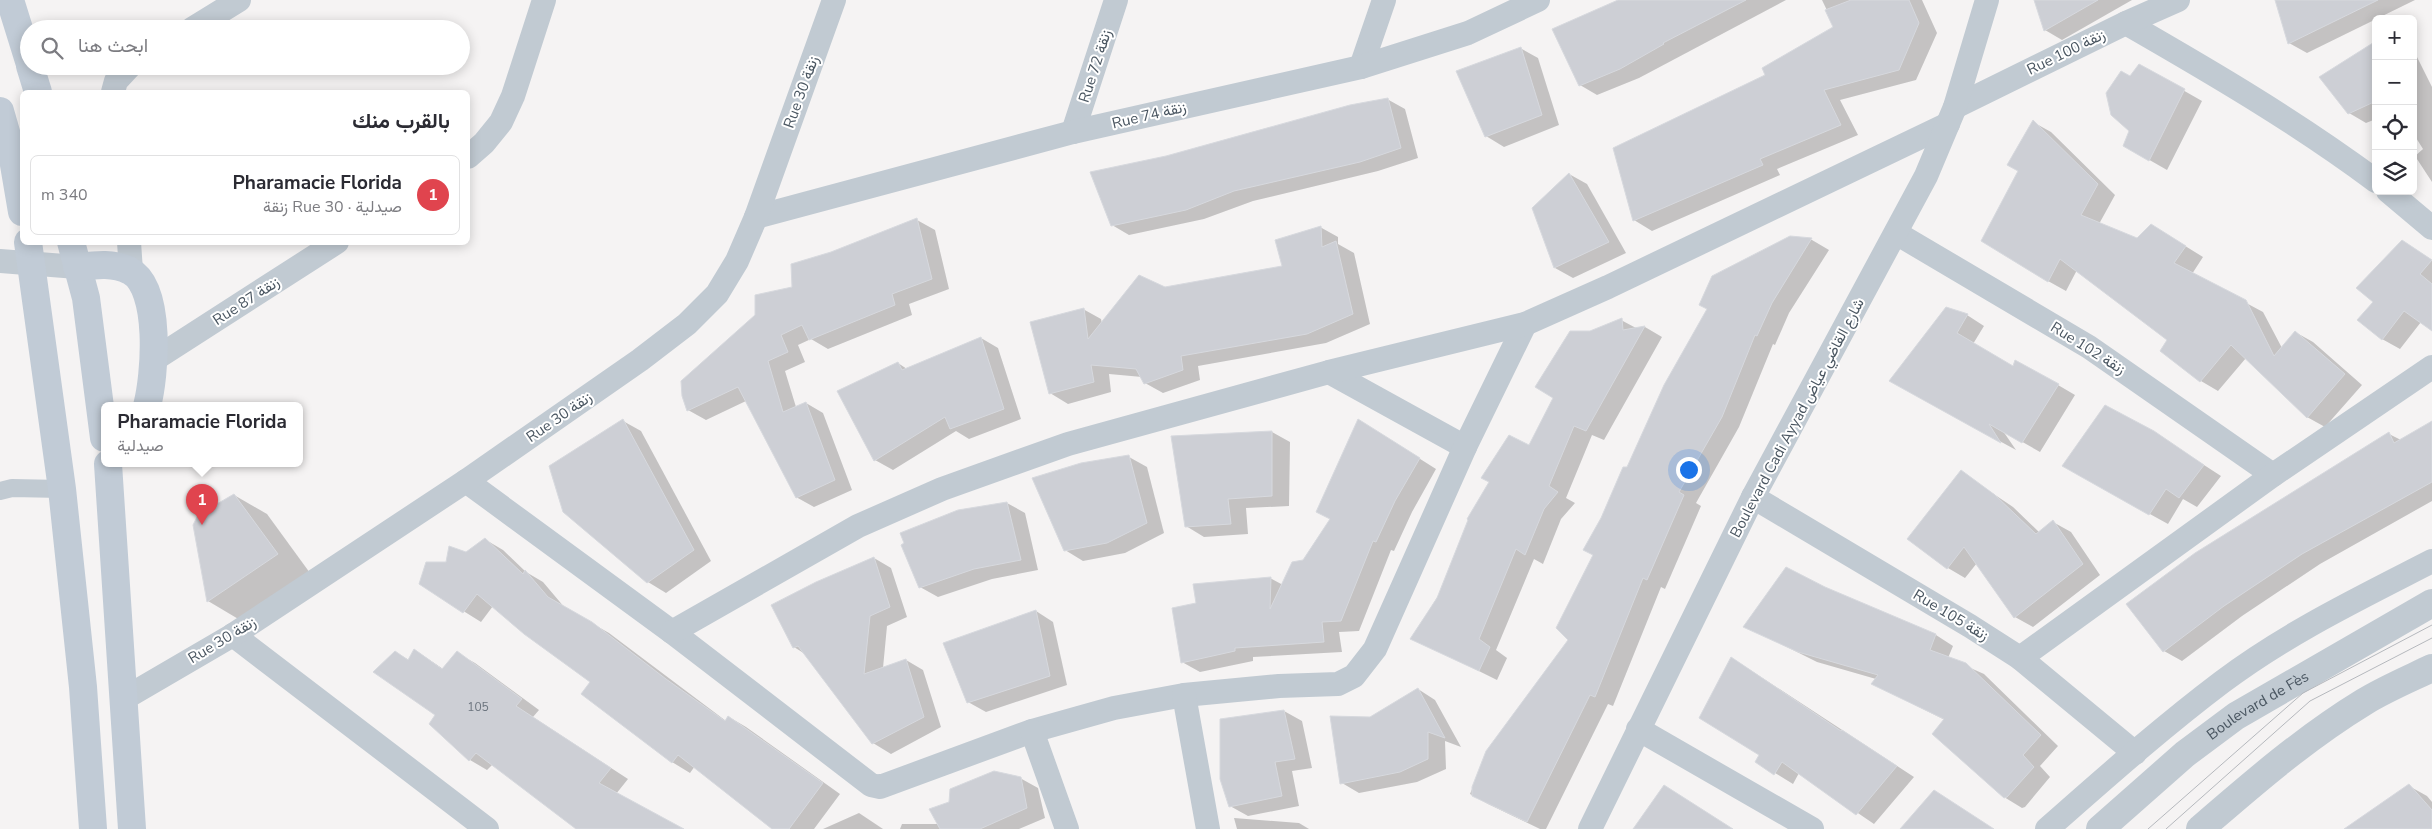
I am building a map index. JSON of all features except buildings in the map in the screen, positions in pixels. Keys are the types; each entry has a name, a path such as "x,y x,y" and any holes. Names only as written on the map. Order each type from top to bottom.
{"main road":[{"path":"10,0 20,32"},
{"path":"33,75 37,90"},
{"path":"0,111 12,153 20,200"},
{"path":"29,253 37,298 62,490 83,687 93,829"},
{"path":"74,255 95,265 116,266 131,271 146,288 154,331 155,359 148,402"},
{"path":"74,255 86,298 101,415"},
{"path":"114,470 132,829"}],"street":[{"path":"207,20 239,0"},
{"path":"470,155 484,143 501,122 512,96 544,0"},
{"name":"Rue 30 زنقة","path":"125,698 233,635 466,481 640,360 686,324 717,294 737,261 756,217 834,0"},
{"name":"Rue 72 زنقة","path":"1073,132 1116,0"},
{"path":"1361,67 1384,0"},
{"name":"Rue 74 زنقة","path":"756,217 1073,132 1361,67 1468,33 1511,8 1538,0"},
{"name":"Boulevard Cadi Ayyad شارع القاضي عياض","path":"1590,829 1753,497 1926,176 1952,116 1987,0"},
{"name":"Rue 100 زنقة","path":"672,632 858,526 942,489 1068,444 1329,372 1525,324 1608,287 1952,116 2126,23 2178,0"},
{"path":"2126,23 2256,98 2317,138 2372,179"},
{"path":"114,90 116,81 122,75"},
{"path":"2393,195 2432,228"},
{"name":"Rue 102 زنقة","path":"1896,233 2089,348 2274,475"},
{"path":"129,245 131,271"},
{"name":"Rue 87 زنقة","path":"155,359 332,245"},
{"path":"0,261 29,253 74,255"},
{"path":"466,481 672,632 871,785 887,786 1032,732 1114,708 1184,695 1279,686 1338,684 1354,676 1375,649 1465,448 1525,324"},
{"path":"2020,658 2274,475 2432,367"},
{"path":"1329,372 1465,448"},
{"path":"0,492 12,488 62,490"},
{"name":"Rue 105 زنقة","path":"1753,497 1970,626 2020,658 2135,752"},
{"path":"2047,829 2135,752 2223,682 2324,615 2432,561"},
{"name":"Boulevard de Fès","path":"2100,829 2185,754 2236,716 2432,603"},
{"path":"233,635 487,829"},
{"path":"2200,829 2259,778 2318,733 2365,702 2432,668"},
{"path":"2365,702 2432,677"},
{"path":"1184,695 1208,829"},
{"path":"1638,729 1812,829"},
{"path":"1032,732 1067,829"}],"tram line":[{"path":"2148,829 2303,693 2432,625"},
{"path":"2166,829 2310,701 2432,638"}],"place":[{"name":"Pharamacie Florida","path":"202,525"}]}
